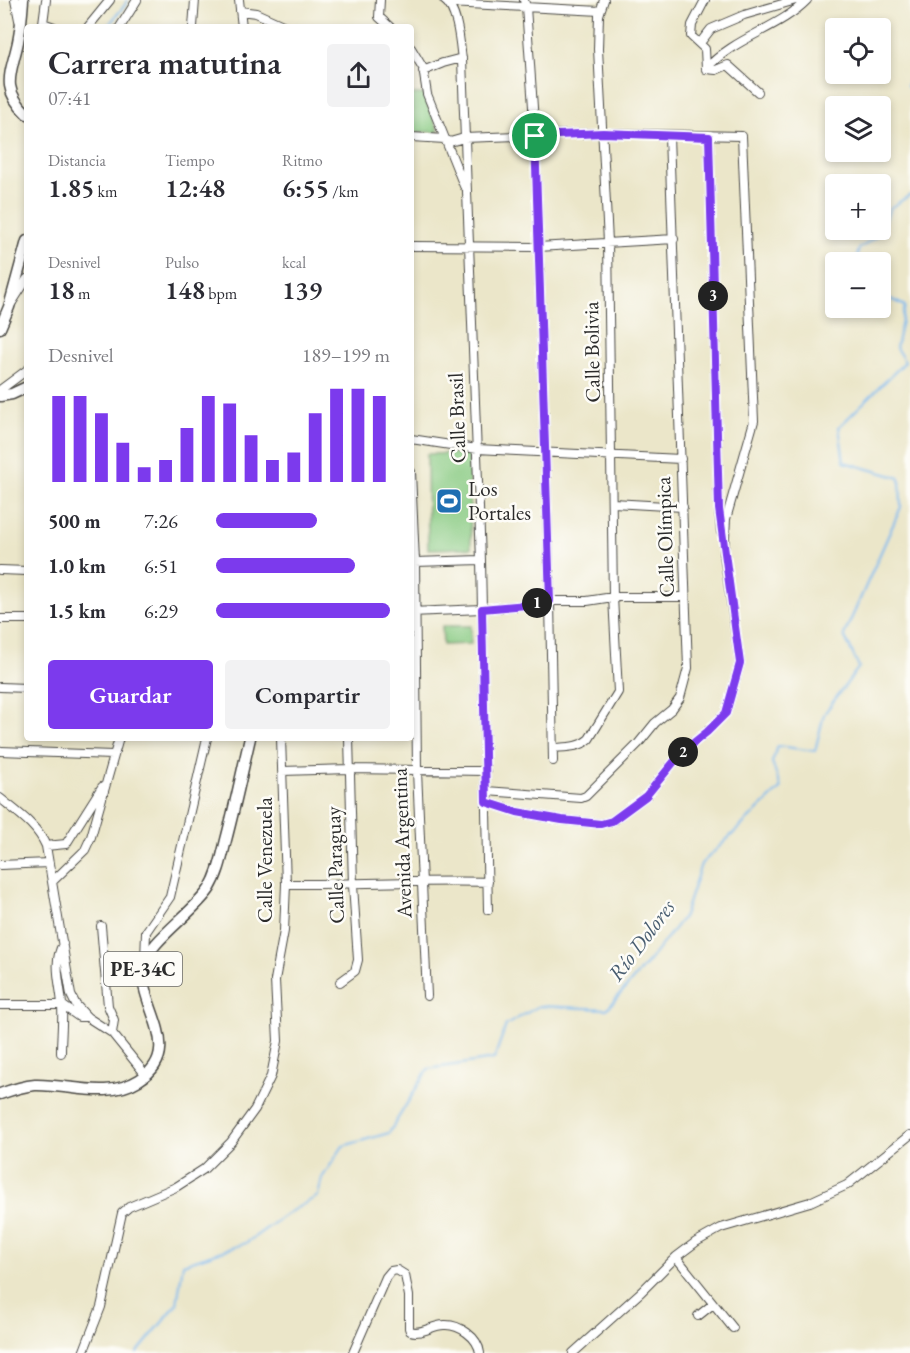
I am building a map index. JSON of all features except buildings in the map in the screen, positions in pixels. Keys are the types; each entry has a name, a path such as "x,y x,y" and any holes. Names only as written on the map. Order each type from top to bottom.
{"main road":[{"path":"23,0 20,29 8,86 13,100 24,111"},
{"path":"0,328 9,307 24,252"},
{"path":"0,396 24,388"},
{"name":"PE-34C","path":"146,1075 156,1062 160,1047 143,976 145,960 161,940 197,904 214,880 249,741"},
{"path":"0,1094 34,1085 105,1090 125,1086 146,1075"}],"street":[{"path":"15,0 20,29"},
{"path":"46,0 43,23 46,24"},
{"path":"90,24 110,0"},
{"path":"122,24 137,0"},
{"path":"193,24 195,0"},
{"path":"239,0 242,24"},
{"path":"380,0 379,17 387,24"},
{"path":"515,0 525,3"},
{"name":"Calle Bolivia","path":"553,748 577,746 589,739 618,692 613,597 608,242 598,50 600,11 606,0"},
{"path":"705,0 692,25 691,36 705,49 706,69"},
{"path":"700,43 711,28 744,15 796,0"},
{"path":"706,69 732,47 776,22 807,0"},
{"path":"446,1 558,4 600,11"},
{"name":"Calle Brasil","path":"446,1 454,14 462,58 481,560 488,910"},
{"path":"525,3 535,136 553,761"},
{"path":"240,11 256,13 280,24"},
{"path":"414,54 423,71 427,94 467,192"},
{"path":"423,71 462,58"},
{"path":"706,69 716,70 728,65 758,92"},
{"path":"414,137 450,141 464,138 603,133 742,136 754,421 726,519 724,554"},
{"name":"Calle Olímpica","path":"486,790 581,798 591,793 610,770 638,744 680,698 688,668 669,136"},
{"path":"486,802 517,812 562,820 601,824 612,821 646,796 682,752 726,713 740,663 719,509 709,137"},
{"path":"414,246 538,247 674,239"},
{"path":"9,307 24,284"},
{"path":"0,390 24,372"},
{"path":"414,439 477,449 681,459"},
{"path":"613,503 683,507"},
{"name":"Avenida Argentina","path":"414,540 414,586"},
{"path":"415,562 481,560"},
{"path":"0,570 24,571"},
{"path":"414,611 482,609 613,597 684,597"},
{"path":"0,619 24,619"},
{"name":"Avenida Argentina","path":"414,651 427,996"},
{"path":"0,687 24,688"},
{"path":"52,881 85,850 91,837 118,741"},
{"path":"145,960 146,932 170,897 206,741"},
{"name":"Calle Venezuela","path":"83,1353 101,1307 122,1213 129,1207 176,1187 204,1169 231,1142 255,1109 271,1076 278,1041 275,980 284,931 286,884 281,741"},
{"name":"Calle Paraguay","path":"340,982 357,967 349,741"},
{"path":"0,751 113,755"},
{"path":"282,771 350,769 486,771"},
{"path":"46,846 66,844 109,776"},
{"path":"0,798 33,825 41,834 46,846 68,986 76,1005 87,1017 112,1033 146,1075"},
{"path":"0,865 50,863"},
{"path":"286,884 353,885 421,880 488,882"},
{"path":"101,926 108,1006 114,1020 112,1033"},
{"path":"61,1053 62,1005 58,952 63,944"},
{"path":"0,1005 62,1005 79,1017 87,1017"},
{"path":"573,1353 676,1257 696,1242 721,1228 810,1202 847,1185 910,1135"},
{"path":"676,1257 733,1328"},
{"path":"353,1353 386,1276 391,1271 397,1270 405,1275 408,1286 410,1331 420,1332 448,1325 466,1331 477,1343 480,1353"},
{"path":"698,1316 713,1304"}],"green space":[{"path":"414,94 424,94 439,132 414,132"},
{"name":"Los Portales","path":"469,453 471,548 428,549 427,454"},
{"path":"442,626 471,626 471,644 443,645"}],"waterway":[{"path":"109,24 127,0"},
{"name":"Río Dolores","path":"910,76 907,86 910,89"},
{"name":"Río Dolores","path":"858,252 880,234 890,208 910,195"},
{"name":"Río Dolores","path":"137,1353 177,1304 183,1264 246,1243 288,1213 318,1196 322,1178 343,1146 389,1133 428,1069 494,1059 506,1025 539,1006 607,1009 684,916 701,864 781,788 772,762 778,746 815,751 824,714 859,667 844,635 901,507 900,478 844,462 839,427 905,362 896,348 905,306 891,299"}],"place":[{"name":"Los Portales","path":"449,501"}],"route":[{"path":"603,133 709,137 719,509 740,663 726,713 682,752 646,796 625,814 601,824 517,812 486,802 482,609 550,601 535,136 603,133"}]}
